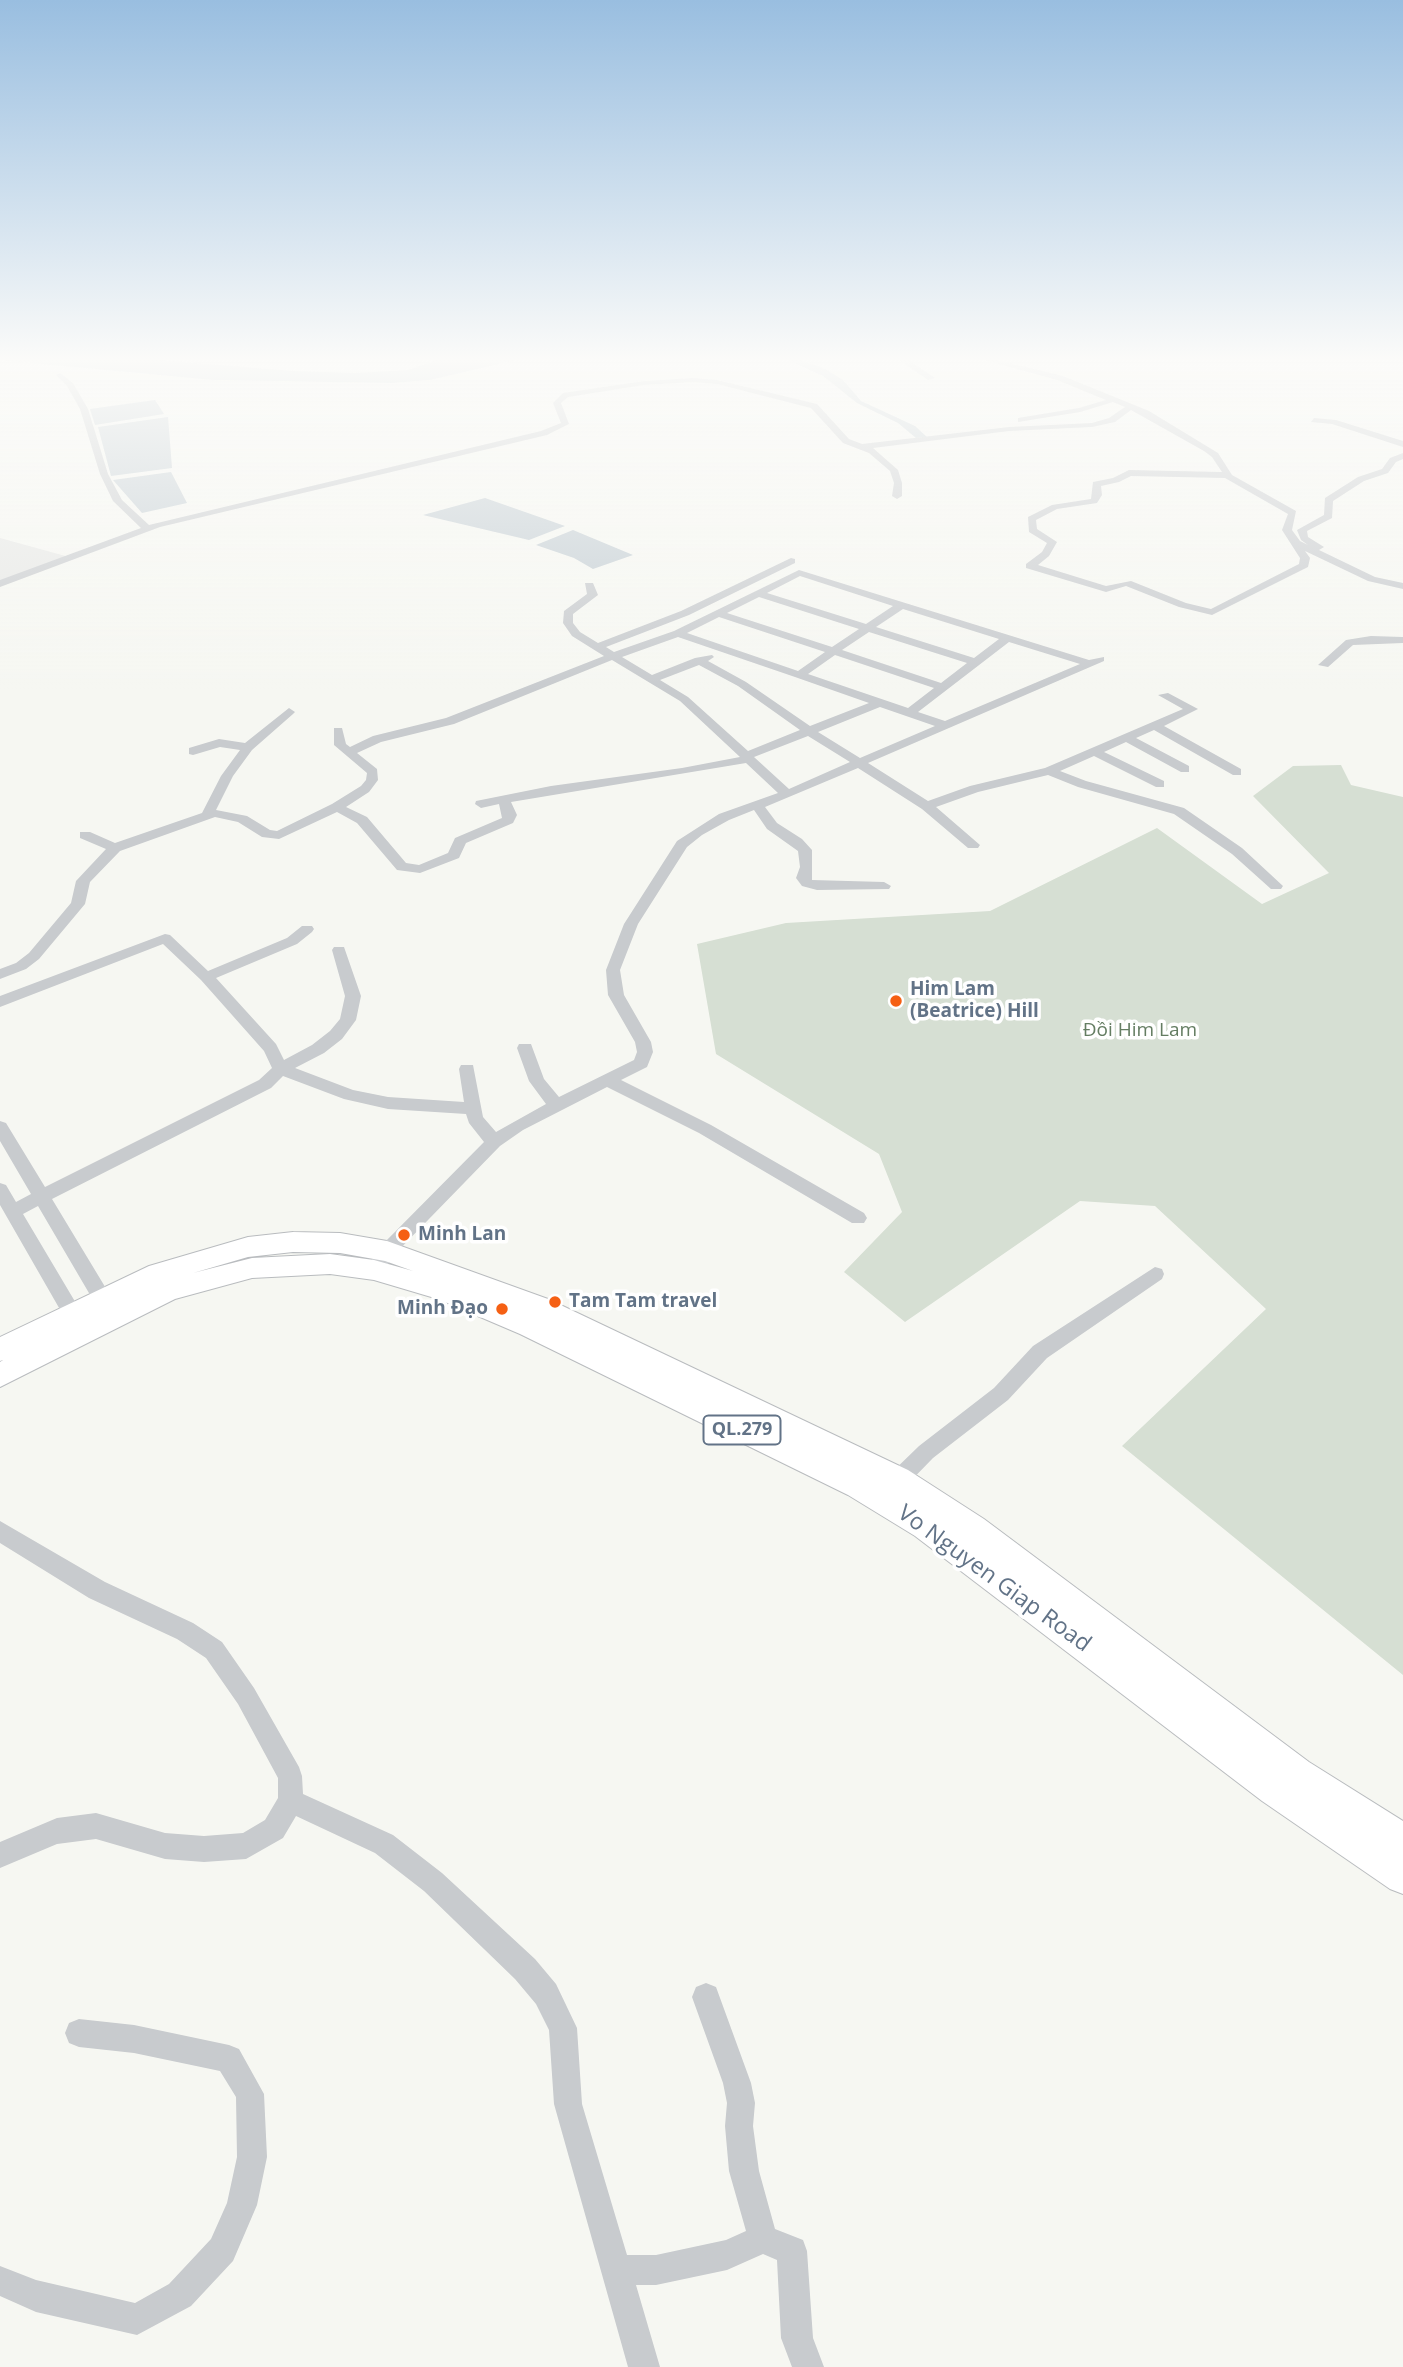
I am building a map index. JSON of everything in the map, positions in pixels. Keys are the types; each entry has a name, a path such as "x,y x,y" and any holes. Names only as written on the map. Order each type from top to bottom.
{"highway":[{"name":"Vo Nguyen Giap Road","path":"0,1350 158,1273 248,1247 293,1242 340,1243 956,1517 1297,1774 1403,1842"},
{"name":"Vo Nguyen Giap Road","path":"0,1375 179,1286 252,1268 380,1260"},
{"name":"Vo Nguyen Giap Road","path":"889,1489 926,1525 1274,1789 1403,1876"}],"street":[{"path":"103,470 118,501 147,528"},
{"path":"0,584 147,528 387,470"},
{"path":"894,470 898,483 897,496"},
{"path":"1224,470 1226,475"},
{"path":"1385,470 1361,479 1329,499 1329,515 1300,524 1287,530 1306,563 1212,612 1184,605 1127,583 1106,589 1030,566 1048,552 1052,542 1031,529 1031,519 1038,513 1060,506 1094,501 1098,493 1096,484 1116,480 1129,473 1226,475 1291,511 1300,524 1302,534 1311,543 1401,586"},
{"path":"1293,540 1355,571"},
{"path":"1305,558 1401,586"},
{"path":"596,647 685,613 791,561"},
{"path":"348,752 377,739 450,721 611,656 678,633 799,573 1094,661 788,794 709,825 682,844 631,924 615,961 612,979 616,995 643,1042 645,1052 641,1063 517,1126 494,1142 380,1260"},
{"path":"589,585 593,595 569,610 568,623 576,634 695,707 788,794"},
{"path":"758,593 976,662"},
{"path":"799,675 901,604"},
{"path":"717,613 942,687"},
{"path":"678,633 944,726"},
{"path":"909,713 1008,637"},
{"path":"1324,665 1350,642 1371,639 1403,640"},
{"path":"653,679 726,649"},
{"path":"699,660 742,684 810,732 928,806 973,845"},
{"path":"928,806 974,789 1049,771 1192,709 1164,695"},
{"path":"481,804 748,757 880,703"},
{"path":"208,814 222,784 248,747 289,712"},
{"path":"1156,726 1237,772"},
{"path":"0,974 21,967 34,956 78,904 83,881 115,848 208,814 236,816 262,832 275,835 337,807 365,789 373,776 370,768 338,742 338,731"},
{"path":"1128,738 1185,769"},
{"path":"193,751 219,743 248,747"},
{"path":"1095,752 1160,784"},
{"path":"1049,771 1082,784 1179,811 1237,851 1276,886"},
{"path":"337,807 362,820 402,867 419,869 454,855 460,841 508,820 510,815 503,799"},
{"path":"757,805 772,826 805,850 807,867 803,878 807,883 817,886 884,886"},
{"path":"85,835 115,848"},
{"path":"206,977 292,941 307,929"},
{"path":"0,1002 165,937 206,977 270,1048 281,1069 350,1095 376,1100 471,1108"},
{"path":"13,1211 265,1084 281,1069 318,1049 336,1035 348,1020 353,996 339,950"},
{"path":"525,1048 537,1081 557,1106"},
{"path":"467,1069 471,1108 477,1122 494,1142"},
{"path":"610,1081 705,1129 858,1218"},
{"path":"0,1126 103,1300"},
{"path":"0,1190 73,1315"},
{"path":"889,1489 926,1452 1001,1394 1040,1352 1156,1274"},
{"path":"0,1531 97,1590 185,1631 214,1650 246,1696 290,1776 291,1801 274,1829 246,1846 204,1849 165,1846 96,1826 57,1831 0,1855"},
{"path":"291,1801 384,1843 450,1898 525,1969 546,1994 563,2028 568,2104 644,2367"},
{"path":"706,1997 737,2083 741,2104 739,2126 744,2171 763,2239"},
{"path":"0,2281 36,2296 137,2319 180,2295 222,2250 242,2205 252,2157 250,2094 229,2059 134,2039 79,2033"},
{"path":"615,2270 656,2270 727,2255 763,2239 792,2251 797,2338 808,2367"}],"shaded area":[{"path":"110,470 153,470 111,476"},
{"path":"171,472 187,503 142,513 113,480"},
{"path":"485,498 565,526 529,540 423,515"},
{"path":"573,530 633,555 593,569 574,558 536,545"},
{"path":"0,538 69,557 0,585"}],"green space":[{"name":"Đồi Him Lam","path":"1341,765 1351,785 1403,797 1403,1675 1122,1446 1266,1309 1155,1206 1080,1201 905,1322 844,1272 902,1212 879,1154 716,1054 697,944 786,923 990,911 1157,828 1262,904 1329,873 1253,796 1293,766"}],"place":[{"name":"Him Lam (Beatrice) Hill","path":"896,1001"},
{"name":"Minh Lan","path":"404,1235"},
{"name":"Tam Tam travel","path":"555,1302"},
{"name":"Minh Đạo","path":"502,1309"}]}
